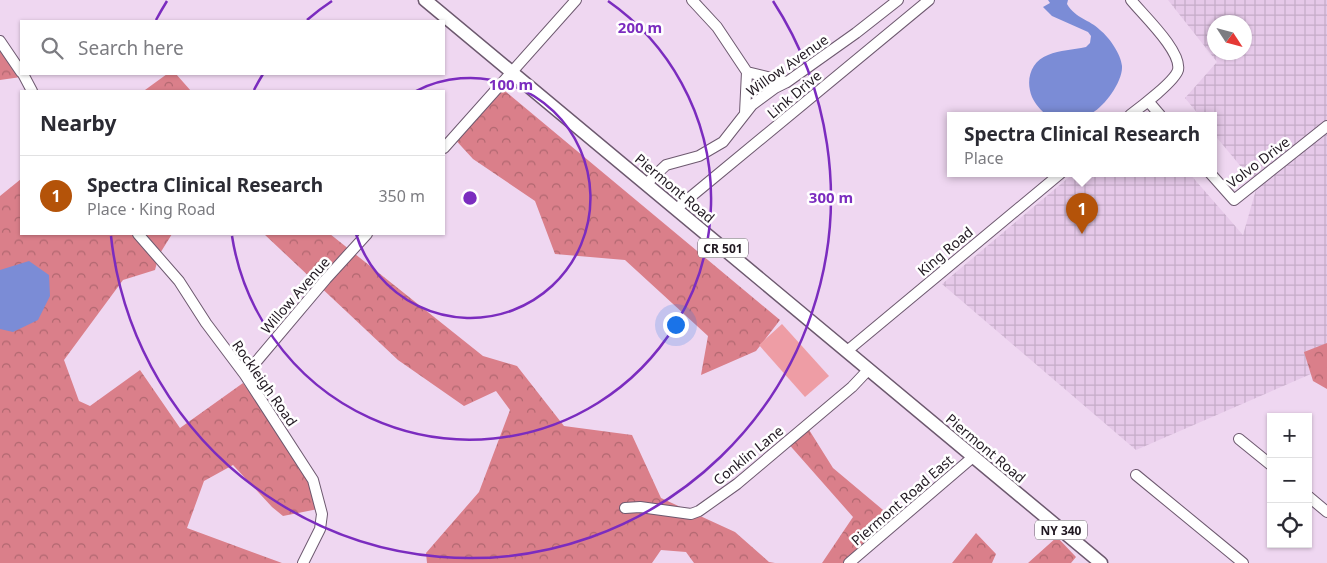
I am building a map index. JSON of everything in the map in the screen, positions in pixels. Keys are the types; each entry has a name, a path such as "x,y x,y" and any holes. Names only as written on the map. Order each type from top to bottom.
{"main road":[{"name":"Piermont Road","path":"426,0 1020,496"},
{"name":"NY 340","path":"1020,496 1101,563"}],"street":[{"path":"445,147 576,0"},
{"path":"692,0 716,27 747,72 744,113"},
{"name":"Willow Avenue","path":"646,184 666,165 699,156 723,142 744,113 758,100 787,82 856,33 898,0"},
{"name":"Link Drive","path":"676,209 928,0"},
{"path":"1130,0 1171,49 1178,61 1178,70 1169,82 1134,112"},
{"path":"0,41 20,70"},
{"path":"747,72 787,82"},
{"path":"23,75 31,90"},
{"path":"1148,101 1157,112"},
{"name":"Volvo Drive","path":"1214,177 1234,200 1327,126"},
{"name":"King Road","path":"847,351 1056,177"},
{"name":"Rockleigh Road","path":"139,235 179,281 206,323 245,375 314,480 322,514 321,522 320,529 303,563"},
{"name":"Willow Avenue","path":"245,375 366,235"},
{"name":"Conklin Lane","path":"625,508 640,507 691,514 699,511 737,484 852,388 868,369"},
{"path":"1239,439 1267,462"},
{"name":"Piermont Road East","path":"849,563 973,457"},
{"path":"1136,475 1243,563"},
{"path":"1312,499 1327,512"}],"shaded area":[{"path":"1168,0 1327,0 1327,367 1136,450 942,284 1069,177 1192,177 1243,235 1257,186 1217,138 1217,112 1197,112 1185,98 1217,62 1215,60 1252,60 1252,15 1207,15 1207,49"},
{"path":"782,324 829,376 805,397 759,345"}],"green space":[{"path":"0,47 21,77 0,80"},
{"path":"166,75 177,75 190,90 145,90"},
{"path":"499,86 780,320 756,351 701,375 708,336 625,260 555,254 535,201 473,159 451,135"},
{"path":"20,180 20,235 171,235 159,255 155,270 123,280 64,360 79,401 90,406 140,370 180,428 243,383 310,475 318,509 283,516 272,507 233,465 204,481 187,528 282,563 0,563 0,196"},
{"path":"265,235 331,235 483,356 517,366 564,426 632,435 661,498 735,532 769,562 775,563 694,563 686,552 661,550 652,563 427,563 426,553 479,492 510,410 496,391 464,406 398,360"},
{"path":"1327,343 1327,389 1313,381 1304,352"},
{"path":"806,425 833,468 895,520 843,563 822,563 853,517 786,441"},
{"path":"976,533 996,554 992,563 952,563"},
{"path":"1057,537 1076,557 1071,563 1028,563"}],"water":[{"path":"1048,0 1068,0 1067,4 1074,13 1096,26 1111,41 1119,56 1122,66 1120,79 1102,105 1094,112 1043,112 1032,97 1029,84 1031,72 1037,62 1053,53 1086,47 1090,43 1091,36 1088,32 1052,16 1043,7 1050,3"},
{"path":"29,261 49,275 50,296 38,320 13,332 0,329 0,270"}],"place":[{"name":"Spectra Clinical Research","path":"1082,234"}]}
